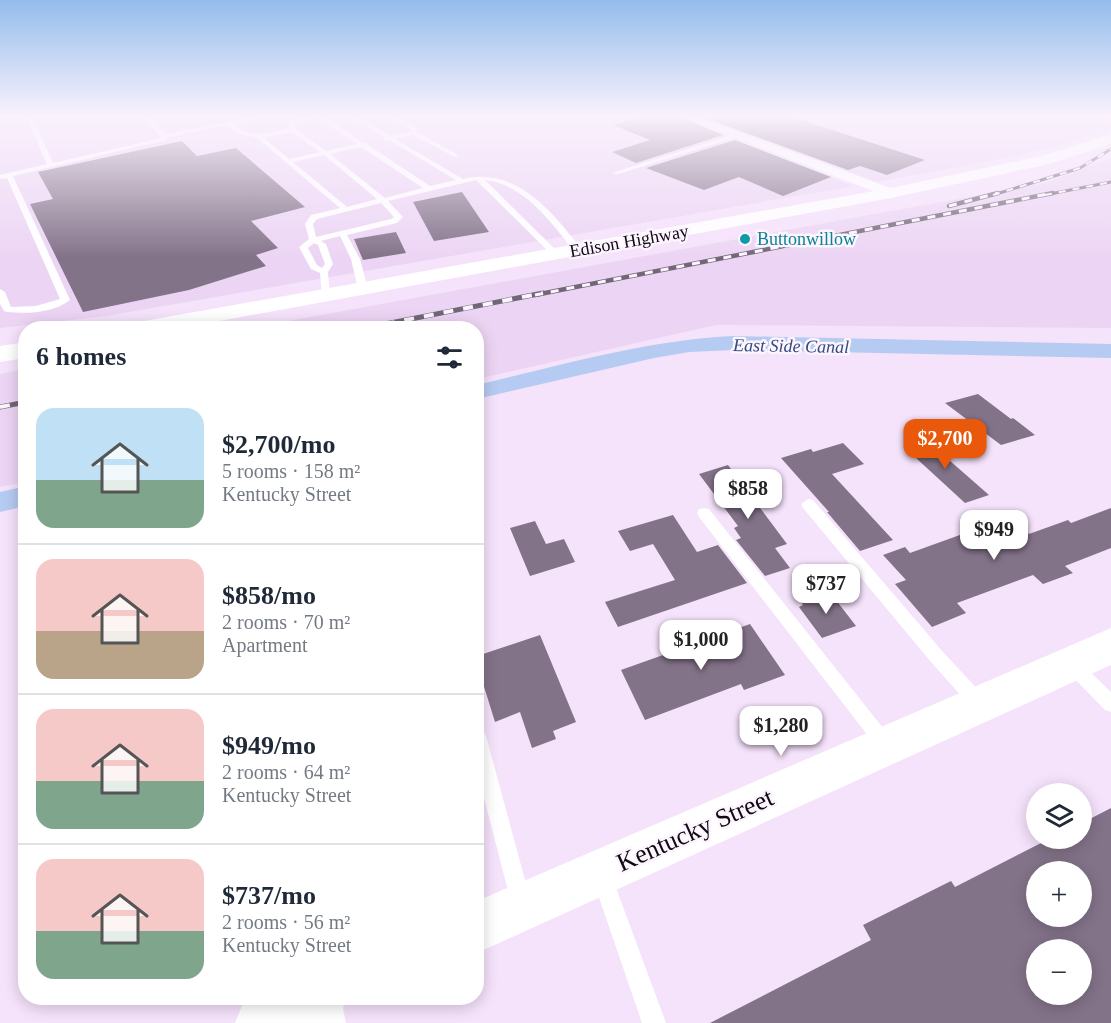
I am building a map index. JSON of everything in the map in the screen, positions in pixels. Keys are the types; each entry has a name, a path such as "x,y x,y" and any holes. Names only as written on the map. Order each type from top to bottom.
{"main road":[{"name":"Edison Highway","path":"184,321 891,194 1032,163"},
{"path":"0,354 18,351"},
{"name":"Kentucky Street","path":"484,924 1111,646"},
{"path":"262,1023 303,1005"}],"street":[{"path":"810,163 891,194"},
{"path":"252,1005 253,1023"}],"lane":[{"path":"0,292 7,309 24,311 50,307 65,300 5,176 61,163"},
{"path":"291,163 345,209"},
{"path":"324,272 314,267 303,247 313,240 394,221 399,217 383,200 337,163"},
{"path":"390,163 429,189"},
{"path":"431,163 462,181"},
{"path":"616,173 649,163"},
{"path":"478,177 556,254"},
{"path":"313,240 309,224 314,217 478,177 504,181 537,202 578,250"},
{"path":"341,232 347,239 358,266 363,289"},
{"path":"313,240 322,244 329,264 324,272 325,296"},
{"path":"808,504 937,657 980,704"},
{"path":"704,513 886,745"},
{"path":"1071,664 1111,704"},
{"path":"484,763 522,907"},
{"path":"600,873 654,1023"},
{"path":"331,1005 334,1023"}],"shaded area":[{"path":"0,163 792,163 854,186 106,316 62,321 18,321 18,326 0,328"},
{"path":"825,163 981,163 877,182"},
{"path":"1098,163 1111,163 1111,328 716,325 484,377 484,321 288,321 1045,183"},
{"path":"18,370 18,483 0,487 0,374"}],"building":[{"path":"81,163 253,163 305,207 251,221 278,248 256,255 266,266 189,290 83,312 30,204 53,199 38,172"},
{"path":"663,163 794,163 831,177 783,196 739,177 704,190 646,168"},
{"path":"828,163 918,163 887,175 860,166 848,170"},
{"path":"462,192 489,232 434,241 413,202"},
{"path":"396,232 406,253 363,260 354,239"},
{"path":"978,394 1035,435 1001,445 945,403"},
{"path":"917,432 989,495 965,503 904,447"},
{"path":"843,443 864,464 832,474 893,540 860,551 781,458"},
{"path":"728,465 787,544 775,548 790,568 765,576 736,540 741,538 734,528 738,526 699,474"},
{"path":"1111,508 1111,548 1065,566 1073,573 1043,584 1033,575 957,603 966,613 932,627 895,584 906,580 883,555 905,547 910,553 982,527 975,521 1003,511 1029,534 1068,520 1071,523"},
{"path":"673,515 697,552 718,545 747,583 618,627 605,602 675,580 653,544 630,551 618,531"},
{"path":"535,521 546,544 564,539 575,562 530,576 510,528"},
{"path":"829,591 856,626 822,638 799,607 803,605 801,601"},
{"path":"750,624 785,675 744,690 741,684 645,720 621,670"},
{"path":"540,635 576,722 553,731 556,739 532,748 520,712 495,722 484,687 484,654"},
{"path":"1111,808 1111,1023 710,1023 871,940 863,925 951,881 955,887 1029,849 1092,849 1092,818"}],"waterway":[{"name":"East Side Canal","path":"484,390 689,345 734,343 1111,351"},
{"name":"East Side Canal","path":"0,502 18,498"}],"railway":[{"path":"993,195 1080,168 1089,163"},
{"path":"1045,195 1111,182"},
{"path":"949,206 998,193"},
{"path":"535,295 1053,193"},
{"path":"401,321 543,293"},
{"path":"0,407 18,404"}],"place":[{"name":"Buttonwillow","path":"745,239"}]}
